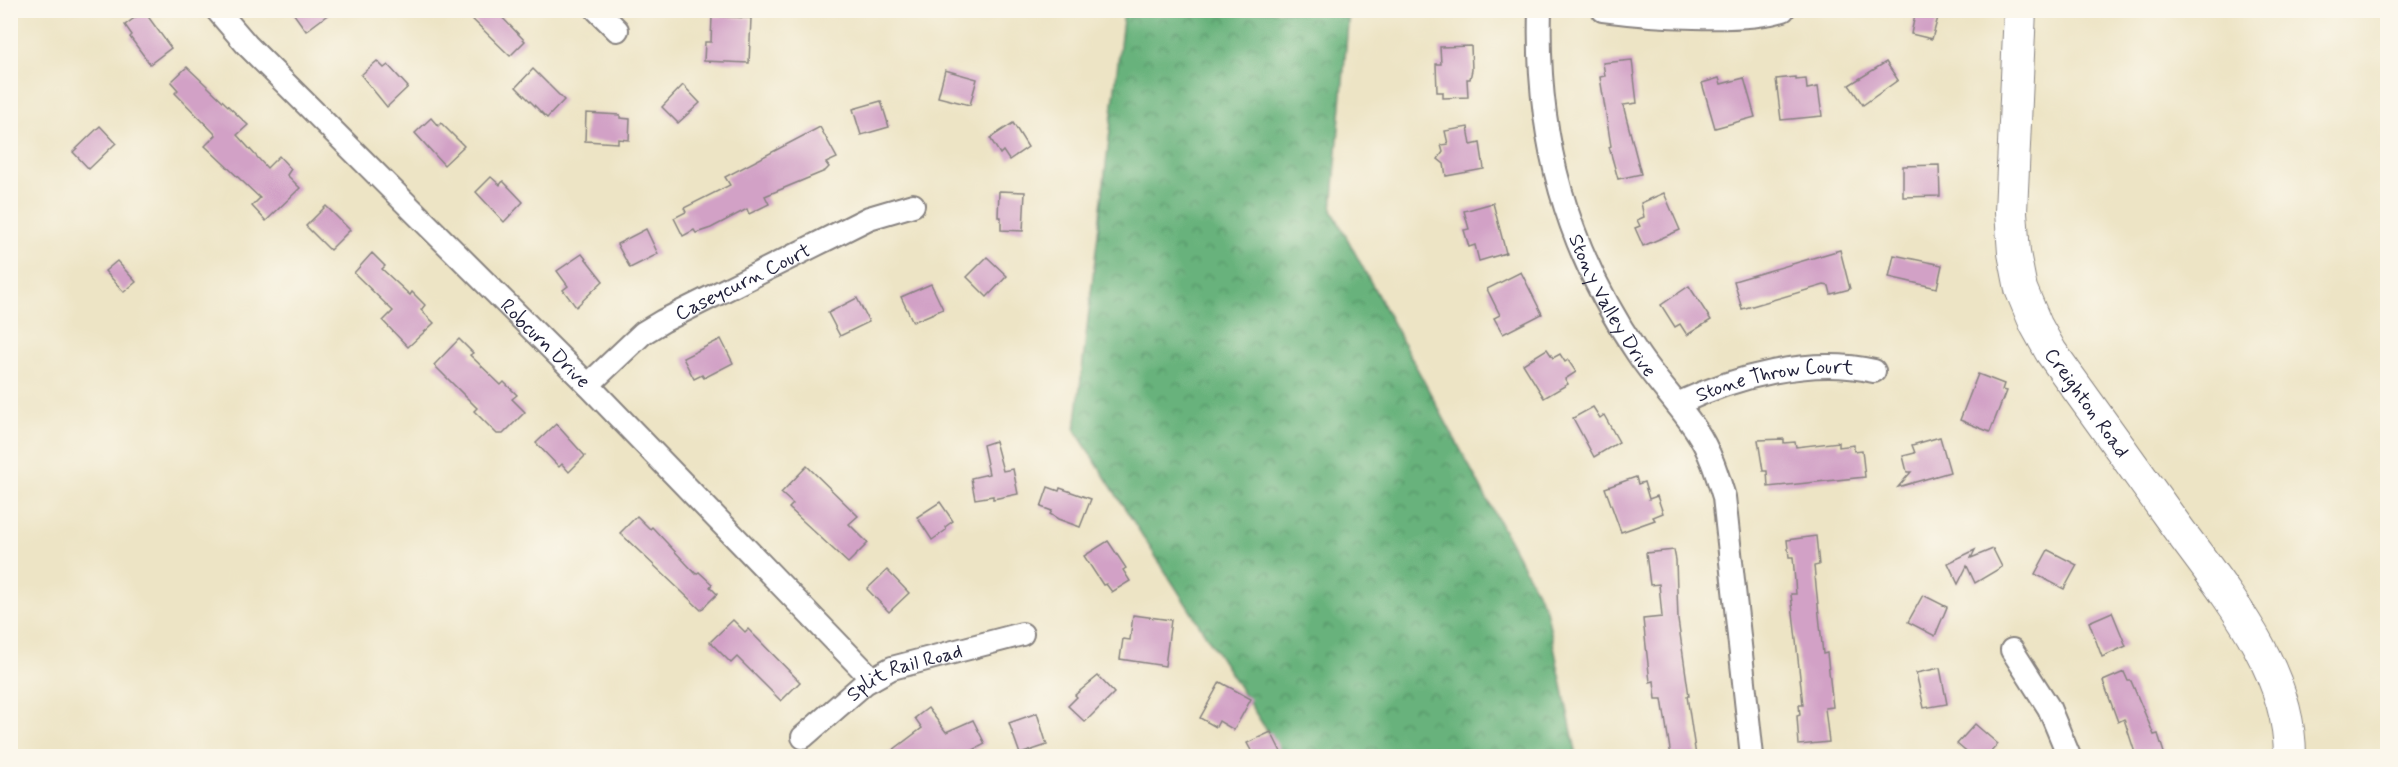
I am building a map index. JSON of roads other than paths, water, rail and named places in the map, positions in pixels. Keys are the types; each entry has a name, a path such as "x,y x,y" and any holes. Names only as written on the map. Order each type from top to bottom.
{"main road":[{"name":"Creighton Road","path":"2020,10 2011,212 2014,253 2021,289 2036,325 2051,352 2228,599 2259,647 2277,683 2287,722 2290,756"}],"street":[{"name":"Robcurn Drive","path":"217,10 247,45 588,385 872,679"},
{"path":"597,10 617,30"},
{"name":"Stony Valley Drive","path":"1540,10 1539,54 1543,109 1550,155 1564,208 1584,260 1609,309 1639,356 1697,432 1714,463 1721,486 1727,510 1752,756"},
{"path":"1603,10 1716,17 1770,14 1783,10"},
{"name":"Caseycurn Court","path":"588,385 644,333 663,321 869,218 913,205"},
{"name":"Stone Throw Court","path":"1677,404 1716,386 1745,377 1805,368 1857,367 1874,371"},
{"name":"Split Rail Road","path":"803,737 872,679 892,668 1022,634"},
{"path":"2012,650 2044,698 2069,756"}]}
